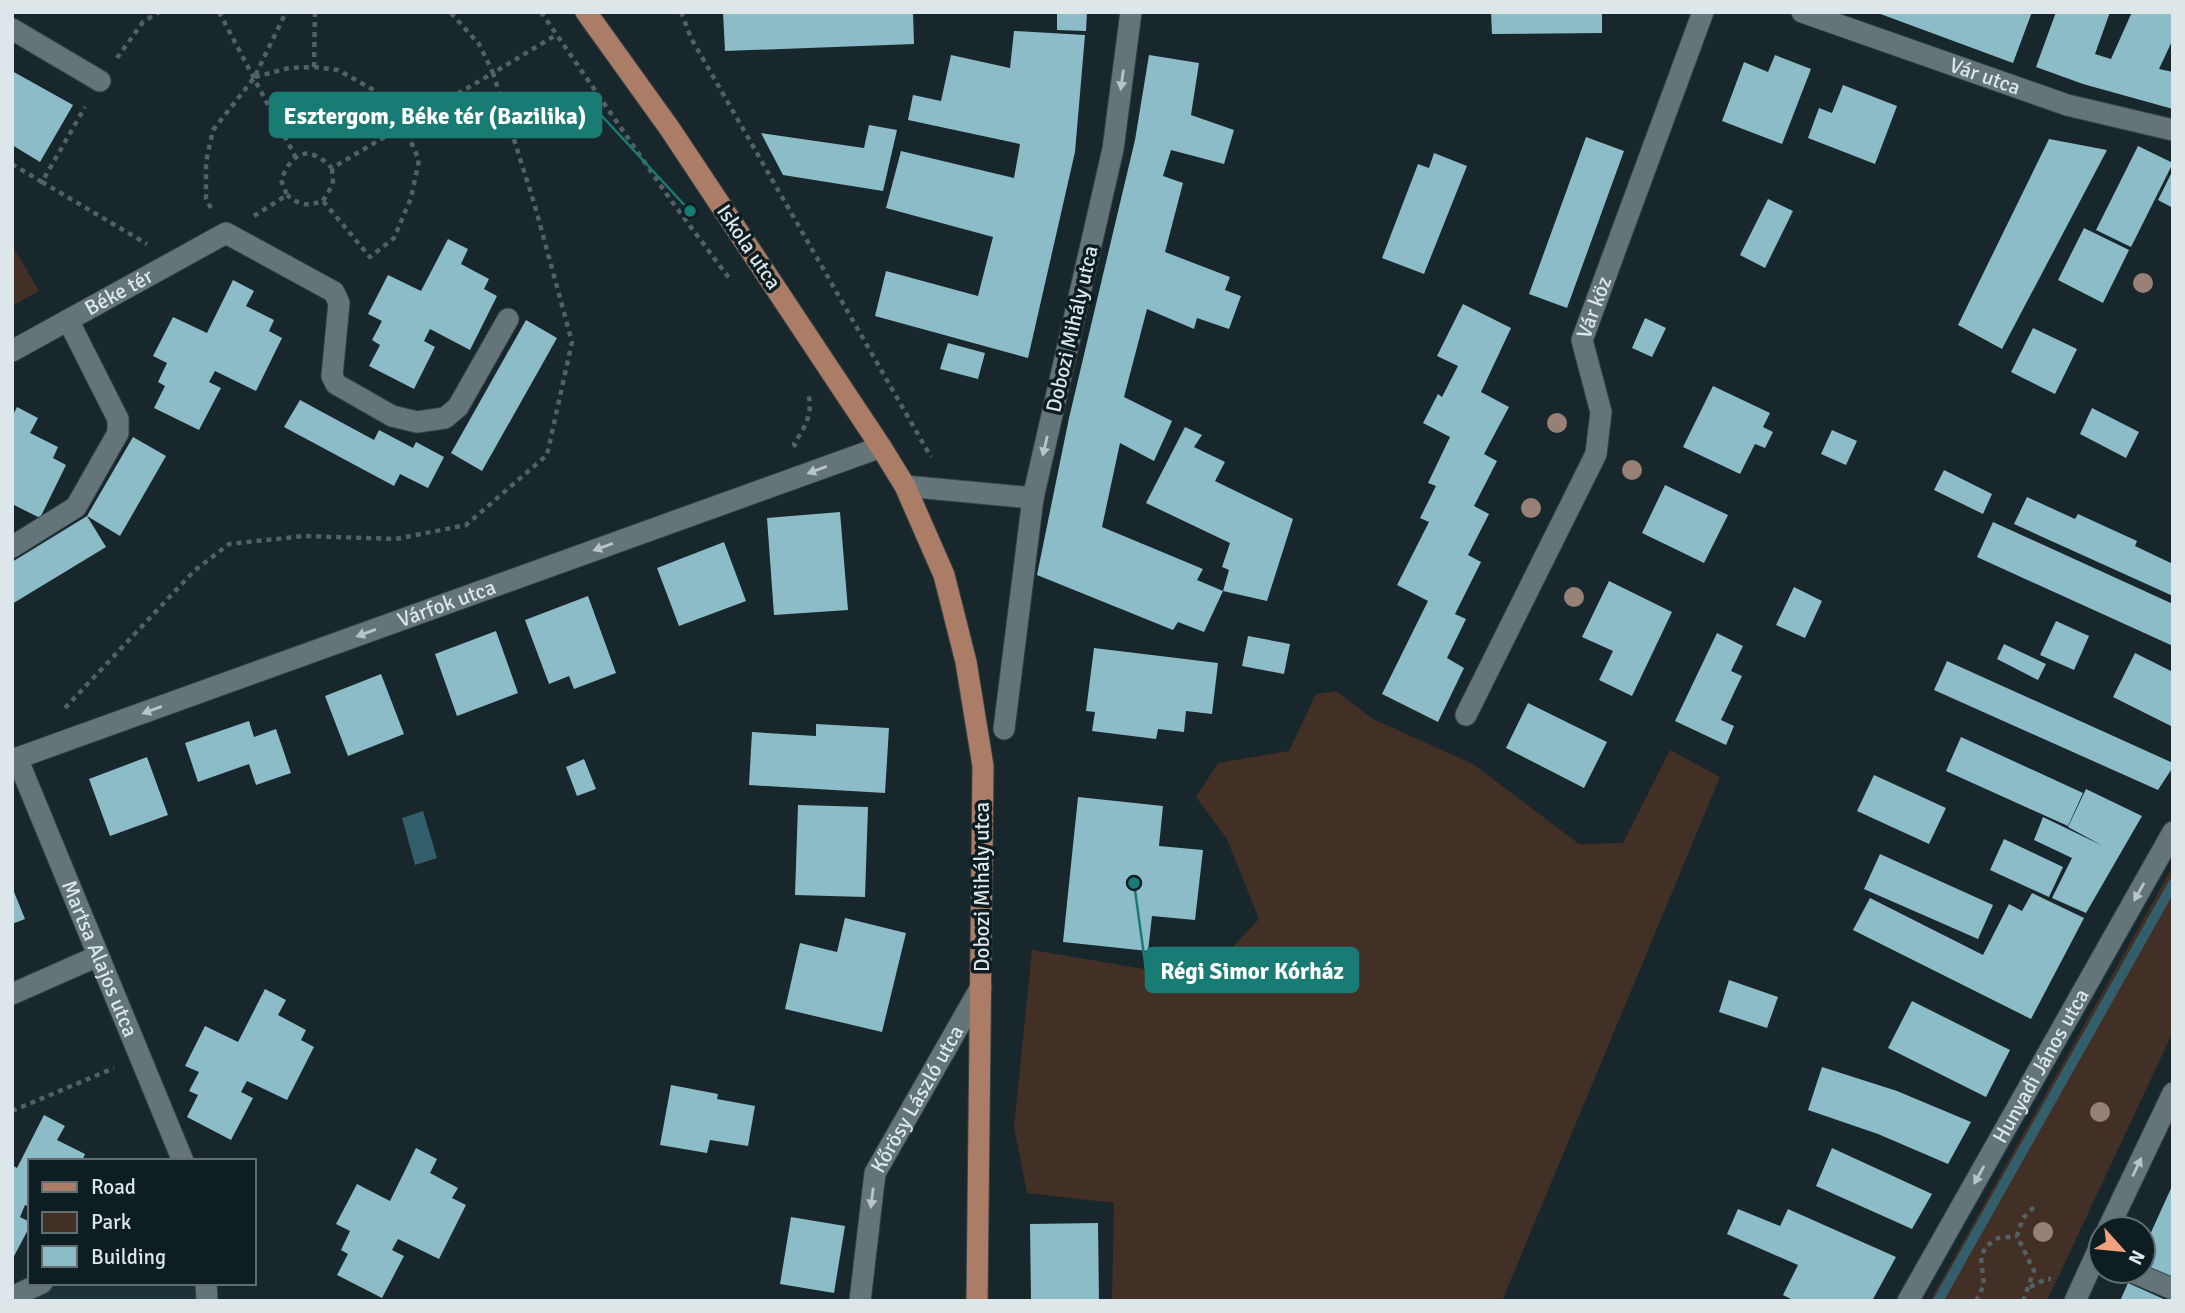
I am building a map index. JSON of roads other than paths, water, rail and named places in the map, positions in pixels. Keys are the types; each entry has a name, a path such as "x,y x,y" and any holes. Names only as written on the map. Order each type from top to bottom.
{"main road":[{"name":"Iskola utca","path":"586,12 670,129 905,486"},
{"name":"Dobozi Mihály utca","path":"905,486 944,575 966,662 983,766 976,1301"}],"street":[{"name":"Dobozi Mihály utca","path":"1004,729 1033,498 1113,149 1131,12"},
{"name":"Vár köz","path":"1466,715 1596,454 1601,412 1582,340 1703,12"},
{"name":"Vár utca","path":"1806,13 2067,105 2173,130"},
{"path":"12,29 100,80"},
{"name":"Béke tér","path":"12,351 226,233 334,292 339,303 332,376 336,384 392,416 417,422 445,418 458,407 508,319"},
{"path":"12,547 76,507 118,433 118,419 68,320"},
{"name":"Várfok utca","path":"15,759 881,447"},
{"path":"905,486 1033,498"},
{"name":"Martsa Alajos utca","path":"15,759 182,1159"},
{"name":"Hunyadi János utca","path":"1908,1301 2173,832"},
{"path":"12,994 98,956"},
{"name":"Kőrösy László utca","path":"860,1301 876,1173 981,987"},
{"path":"2115,1215 2173,1093"},
{"path":"2075,1301 2087,1277"},
{"path":"12,1297 38,1285"}],"waterway":[{"path":"1938,1301 2173,884"}],"place":[{"name":"Esztergom, Béke tér (Bazilika)","path":"690,211"},
{"name":"Régi Simor Kórház","path":"1134,883"}]}
